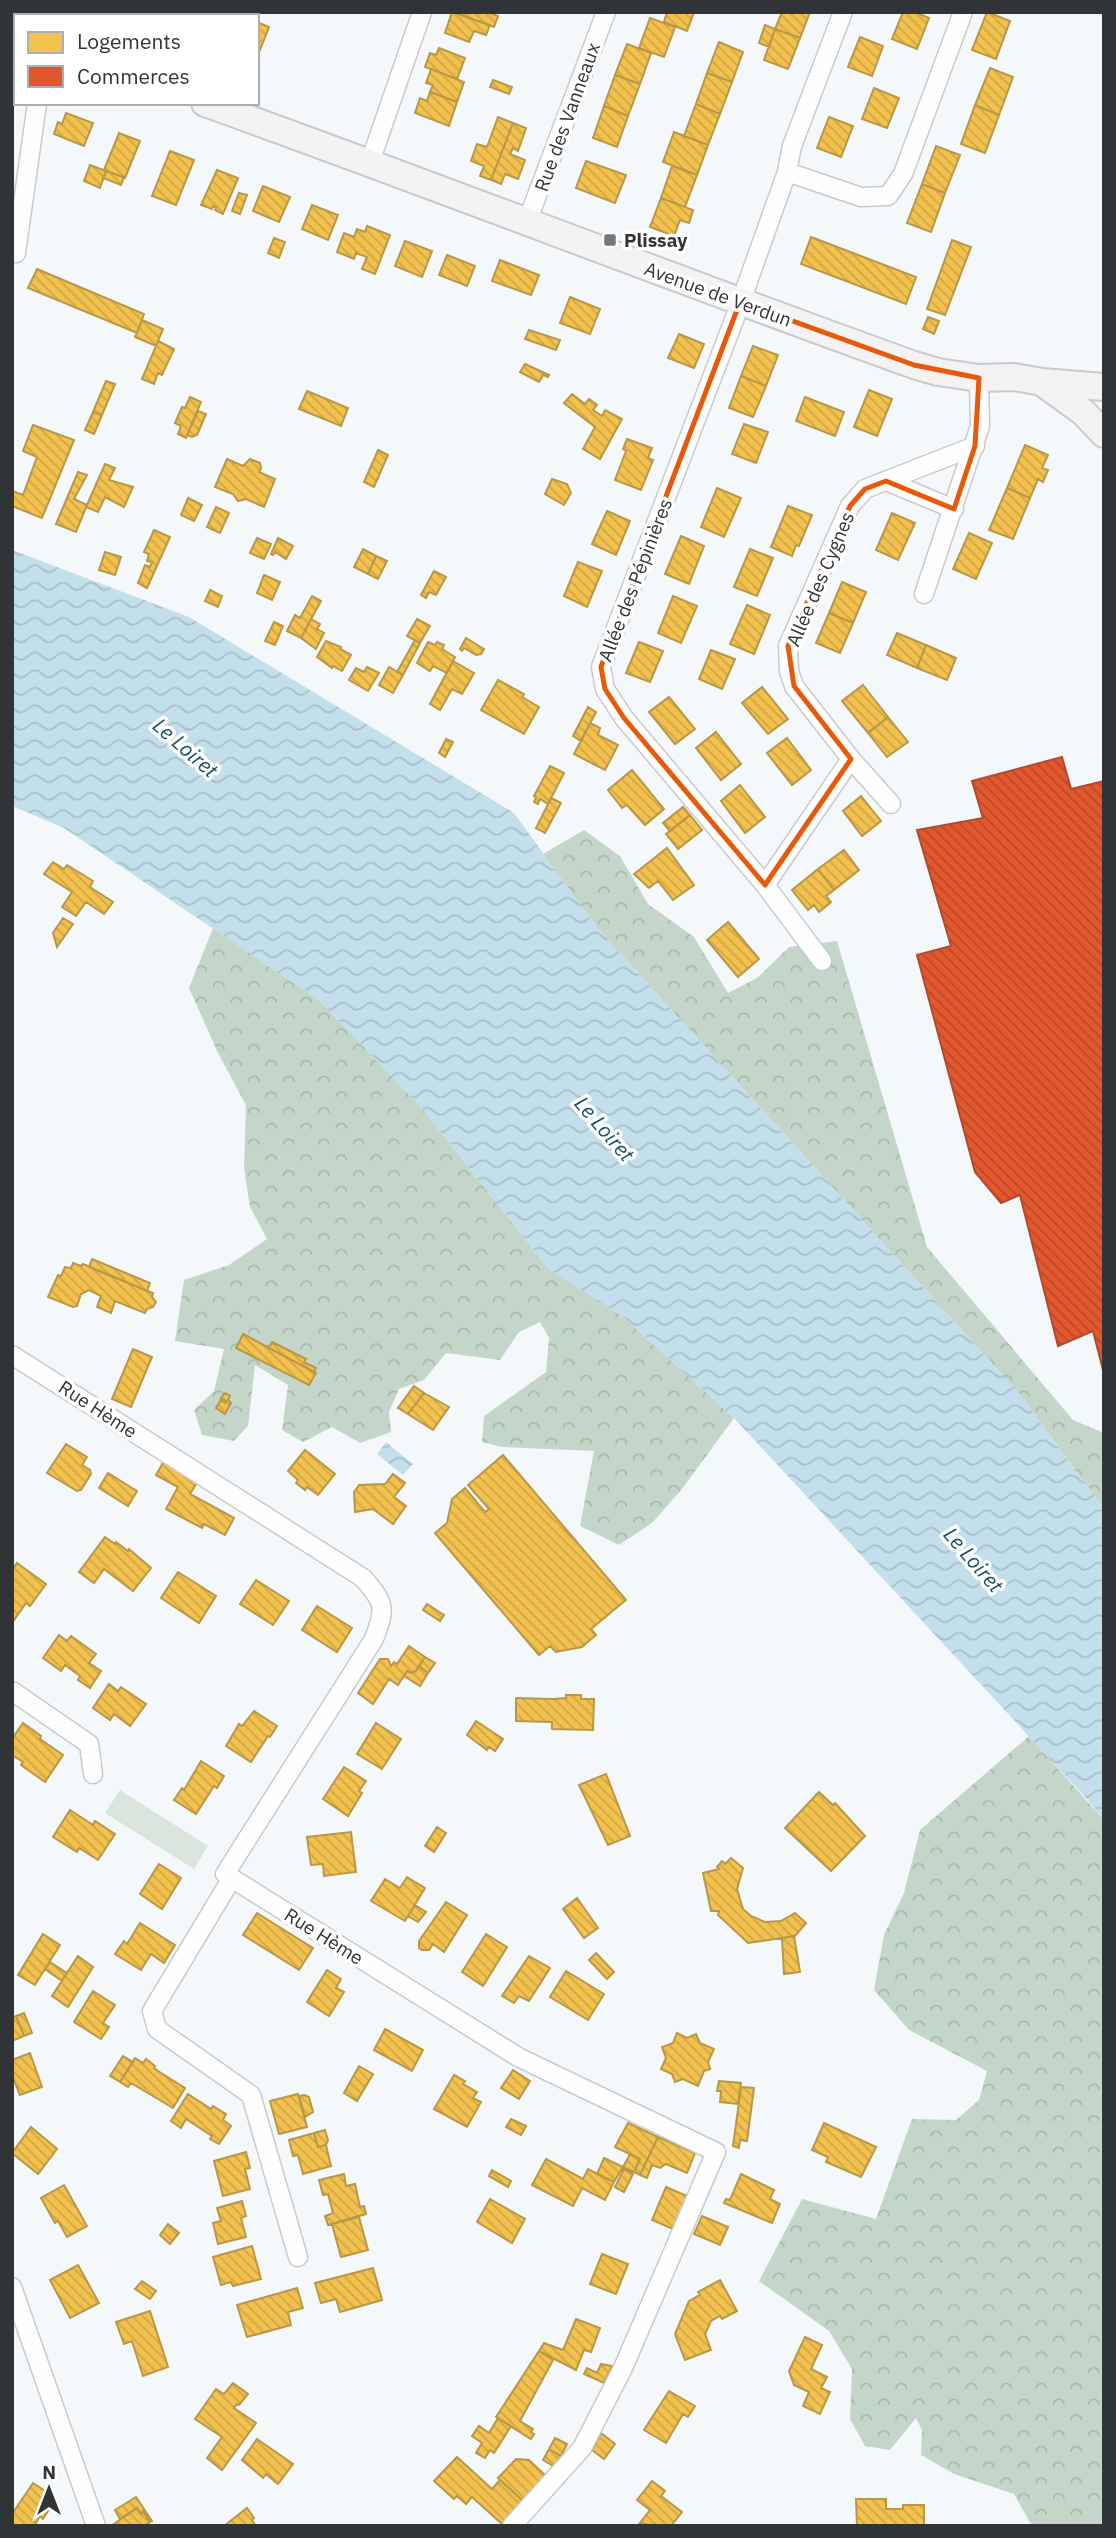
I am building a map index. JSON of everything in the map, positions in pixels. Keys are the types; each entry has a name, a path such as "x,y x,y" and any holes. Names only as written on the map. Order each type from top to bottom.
{"street":[{"path":"370,162 422,12"},
{"name":"Rue des Vanneaux","path":"527,222 606,12"},
{"name":"Allée des Pépinières","path":"822,961 765,885 624,718 605,689 601,667 740,302 788,172 792,146 843,12"},
{"path":"788,172 862,197 888,196 903,174 963,12"},
{"path":"16,253 37,105"},
{"name":"Avenue de Verdun","path":"211,105 914,365 938,372 979,378 1014,377 1104,387"},
{"path":"924,594 975,446 980,426 979,378"},
{"name":"Avenue de Verdun","path":"1042,382 1083,412 1104,434"},
{"name":"Allée des Cygnes","path":"891,804 794,686 789,671 788,646 850,506 865,489 975,446"},
{"path":"886,481 954,509"},
{"path":"765,885 851,758"},
{"name":"Rue Hème","path":"12,1354 363,1578 379,1595 382,1607 374,1639 225,1874 518,2057 716,2152 622,2368 582,2448 512,2526"},
{"path":"12,1691 89,1744 93,1774"},
{"path":"232,1878 152,2011 157,2029 251,2095 299,2257"},
{"path":"12,2287 96,2526"}],"highlighted area":[{"path":"740,302 914,365 979,378 975,446 954,509 886,481 865,489 850,506 788,646 794,686 851,759 765,885 624,718 605,689 601,667"}],"green space":[{"path":"584,830 620,856 648,904 694,937 728,993 757,978 789,947 837,941 927,1247 1073,1420 1104,1433 1104,1509 1018,1392 599,930 543,854"},
{"path":"213,928 320,1001 421,1107 548,1268 621,1315 734,1418 682,1489 652,1523 619,1545 580,1526 594,1451 502,1447 482,1442 484,1416 546,1372 549,1338 540,1322 519,1332 500,1360 446,1353 424,1380 399,1389 389,1412 391,1432 360,1443 332,1427 303,1442 282,1430 288,1385 255,1365 248,1426 234,1441 202,1435 194,1410 214,1391 224,1349 175,1341 184,1280 229,1265 267,1239 250,1207 244,1168 246,1105 218,1053 189,988"},
{"path":"1029,1736 1104,1820 1104,2526 1032,2526 1014,2494 954,2474 921,2455 922,2430 916,2418 890,2450 865,2446 850,2419 852,2369 829,2331 759,2281 802,2199 876,2219 912,2119 956,2120 979,2100 987,2071 909,2030 874,1990 884,1935 904,1893 920,1830"}],"shaded area":[{"path":"120,1790 208,1846 194,1869 105,1813"}],"water":[{"name":"Le Loiret","path":"12,550 189,617 514,813 599,930 1018,1392 1104,1509 1104,1820 734,1418 621,1315 548,1268 421,1107 320,1001 64,828 12,806"},
{"path":"386,1442 413,1464 403,1475 377,1454"}],"building: Logements":[{"path":"148,12 190,12 190,14"},
{"path":"219,12 257,12 256,14"},
{"path":"452,12 490,25 486,35 474,31 469,42 445,33"},
{"path":"487,12 498,16 494,27 456,13"},
{"path":"667,12 694,12 687,31 664,22"},
{"path":"782,12 810,12 800,38 775,29"},
{"path":"903,12 915,12 929,18 917,49 892,39"},
{"path":"987,12 1010,21 996,59 972,50"},
{"path":"650,18 675,27 664,57 639,48"},
{"path":"259,23 269,27 259,52"},
{"path":"765,25 775,29 769,47 759,43"},
{"path":"775,29 800,38 788,69 764,60"},
{"path":"860,37 883,46 872,76 848,67"},
{"path":"719,42 743,52 732,82 707,73"},
{"path":"627,44 651,53 640,84 615,75"},
{"path":"439,48 465,58 457,79 425,67 430,53 436,55"},
{"path":"990,68 1013,77 999,115 975,105"},
{"path":"431,69 464,82 457,102 430,92 433,85 426,83"},
{"path":"707,73 732,82 720,114 696,104"},
{"path":"615,75 640,84 628,116 604,106"},
{"path":"493,80 512,87 509,94 490,87"},
{"path":"874,88 899,98 887,128 862,119"},
{"path":"430,92 457,102 449,126 415,113 420,98 427,101"},
{"path":"696,104 720,114 708,145 684,136"},
{"path":"975,105 999,115 985,153 961,144"},
{"path":"604,106 628,116 617,147 593,138"},
{"path":"66,113 93,123 84,146 54,134 58,122 62,124"},
{"path":"498,117 513,123 491,180 480,176 484,166 471,161 477,144 487,147"},
{"path":"829,117 853,126 841,157 817,148"},
{"path":"513,123 526,128 518,151 513,148 510,154 525,160 518,179 505,174 501,184 491,180"},
{"path":"674,132 708,145 697,175 663,162"},
{"path":"119,133 140,141 125,178 104,170"},
{"path":"936,146 960,155 945,193 922,184"},
{"path":"170,151 194,160 176,205 152,196"},
{"path":"586,161 626,175 615,203 576,188"},
{"path":"90,165 106,171 100,188 84,181"},
{"path":"672,166 697,175 685,207 661,198"},
{"path":"217,170 238,178 223,214 213,206 212,209 201,205"},
{"path":"106,171 124,177 121,185 103,178"},
{"path":"922,184 945,193 931,232 907,223"},
{"path":"263,186 290,197 279,222 253,211"},
{"path":"239,193 247,195 240,214 232,211"},
{"path":"661,198 693,210 689,223 680,220 674,236 650,227"},
{"path":"312,205 338,215 328,240 302,229"},
{"path":"367,226 390,235 375,274 362,269 367,257 356,253 354,259 337,252 344,233 354,237 357,229 365,232"},
{"path":"811,237 916,277 906,304 801,264"},
{"path":"274,238 285,242 279,258 268,253"},
{"path":"952,240 971,247 945,315 927,309"},
{"path":"405,241 432,251 422,277 395,266"},
{"path":"447,255 475,266 467,286 439,275"},
{"path":"500,260 539,275 531,295 492,281"},
{"path":"37,269 144,314 137,333 28,288"},
{"path":"570,297 600,309 590,334 560,323"},
{"path":"928,317 939,321 934,334 923,329"},
{"path":"142,320 163,329 156,346 135,337"},
{"path":"529,330 560,340 556,350 525,339"},
{"path":"679,334 704,344 694,368 668,358"},
{"path":"158,341 174,349 162,375 158,373 154,384 142,379"},
{"path":"753,346 778,355 766,386 741,376"},
{"path":"525,364 549,375 548,377 543,375 539,382 520,372"},
{"path":"741,376 766,386 753,417 729,408"},
{"path":"106,381 115,384 102,415 93,412"},
{"path":"869,390 892,399 877,436 854,427"},
{"path":"307,391 348,408 341,426 299,409"},
{"path":"572,394 585,404 589,399 597,405 593,410 602,416 605,410 622,419 600,459 583,449 595,427 564,403"},
{"path":"190,397 201,402 186,438 178,434 181,426 175,423"},
{"path":"805,397 844,412 835,436 796,421"},
{"path":"198,411 206,414 197,435 192,437 187,435"},
{"path":"93,412 102,415 94,434 85,430"},
{"path":"744,424 768,432 756,463 732,454"},
{"path":"33,425 74,440 42,518 12,506 12,491 23,495 37,457 23,451"},
{"path":"627,439 652,448 648,458 653,460 641,490 615,480 626,451 623,449"},
{"path":"1025,445 1048,455 1042,468 1048,470 1043,482 1038,479 1030,498 1007,488"},
{"path":"378,450 388,455 374,487 364,482"},
{"path":"227,459 243,466 250,459 260,463 259,472 275,479 264,507 246,499 238,501 233,494 215,487"},
{"path":"105,464 115,468 109,480 133,487 124,507 105,497 98,512 86,507"},
{"path":"78,472 87,475 74,499 87,505 76,532 56,524"},
{"path":"552,479 567,484 571,493 564,505 545,494"},
{"path":"717,488 741,498 724,537 701,527"},
{"path":"1007,488 1030,498 1013,539 989,530"},
{"path":"188,498 202,505 194,521 181,515"},
{"path":"788,506 812,515 792,556 771,547"},
{"path":"216,507 229,513 220,533 207,527"},
{"path":"607,511 630,521 616,555 592,544"},
{"path":"892,513 915,523 898,560 876,550"},
{"path":"154,530 170,537 147,588 138,583 145,565 150,567 152,562 147,561 149,554 144,552"},
{"path":"969,533 992,543 976,579 953,569"},
{"path":"681,536 704,546 689,584 665,574"},
{"path":"257,538 271,544 264,559 250,553"},
{"path":"278,538 293,546 286,559 275,552 271,554"},
{"path":"363,549 376,556 368,574 354,567"},
{"path":"750,549 773,558 757,596 734,587"},
{"path":"105,552 121,557 115,575 99,570"},
{"path":"376,556 387,561 378,579 368,574"},
{"path":"578,562 602,571 587,607 564,596"},
{"path":"434,571 446,577 436,595 429,592 426,598 421,595"},
{"path":"264,575 280,582 272,600 257,593"},
{"path":"842,582 866,592 853,623 829,613"},
{"path":"210,590 222,596 218,607 205,601"},
{"path":"312,596 321,601 301,638 287,631 295,615 300,618"},
{"path":"673,596 697,606 681,643 658,633"},
{"path":"747,605 770,615 754,654 730,644"},
{"path":"829,613 853,623 840,653 816,643"},
{"path":"311,619 320,624 317,629 324,633 316,649 301,638"},
{"path":"417,619 430,626 420,643 407,636"},
{"path":"274,622 283,626 275,645 265,641"},
{"path":"897,633 926,645 917,668 887,655"},
{"path":"466,638 484,649 481,654 476,655 464,648 462,651 460,649"},
{"path":"415,640 420,643 403,675 397,672"},
{"path":"326,641 351,655 342,671 333,666 332,668 317,657"},
{"path":"428,642 444,645 442,649 455,657 447,673 433,666 430,671 417,663"},
{"path":"639,642 663,651 650,682 626,673"},
{"path":"926,645 956,658 947,680 917,668"},
{"path":"711,650 735,659 722,689 699,679"},
{"path":"453,661 474,673 462,694 452,689 440,710 430,704"},
{"path":"367,667 379,673 368,691 349,680 356,668 364,672"},
{"path":"389,667 403,675 393,693 379,685"},
{"path":"498,680 524,694 522,697 539,707 524,734 481,710"},
{"path":"863,685 888,717 868,733 842,701"},
{"path":"762,687 788,719 768,734 742,703"},
{"path":"669,697 695,729 675,744 649,712"},
{"path":"588,707 596,712 581,741 573,736"},
{"path":"888,717 908,742 887,757 868,733"},
{"path":"590,723 600,728 598,735 618,745 605,770 574,754"},
{"path":"716,732 741,764 721,780 696,748"},
{"path":"787,738 811,770 792,785 767,753"},
{"path":"446,739 453,742 445,757 439,753"},
{"path":"550,766 564,773 548,804 540,799 538,804 534,802 534,796"},
{"path":"632,770 664,809 645,825 627,805 622,808 608,790"},
{"path":"740,785 765,817 745,833 721,801"},
{"path":"861,796 881,821 862,836 843,811"},
{"path":"551,798 561,803 545,833 536,828"},
{"path":"683,807 690,815 670,831 663,823"},
{"path":"690,815 702,830 678,849 666,834"},
{"path":"667,848 694,885 673,900 658,881 649,888 634,874"},
{"path":"844,850 859,870 834,890 818,869"},
{"path":"53,862 64,869 67,865 93,881 90,887 113,902 104,914 86,902 76,916 62,907 72,892 44,874"},
{"path":"818,869 834,890 826,896 831,902 819,912 814,905 808,910 792,890"},
{"path":"63,918 73,924 57,947 53,933"},
{"path":"728,922 759,959 738,977 707,940"},
{"path":"92,1259 150,1283 147,1291 89,1267"},
{"path":"73,1263 81,1266 83,1264 153,1293 152,1297 156,1302 145,1313 115,1301 111,1313 97,1307 101,1296 89,1290 81,1294 77,1306 73,1307 48,1297 58,1275 61,1276 65,1267 71,1268"},
{"path":"243,1334 316,1373 309,1385 236,1348"},
{"path":"272,1342 306,1359 304,1362 316,1368 314,1372 269,1348"},
{"path":"133,1349 152,1357 131,1407 112,1399"},
{"path":"414,1386 424,1393 408,1414 398,1408"},
{"path":"225,1393 230,1396 228,1400 231,1403 225,1414 216,1408 221,1400 225,1403 221,1398"},
{"path":"424,1393 449,1407 433,1430 408,1414"},
{"path":"66,1444 87,1457 82,1465 90,1470 91,1474 81,1490 77,1491 47,1473"},
{"path":"305,1450 335,1474 318,1495 296,1483 298,1480 288,1471"},
{"path":"503,1455 626,1600 591,1629 596,1635 582,1647 556,1652 550,1646 539,1655 435,1533 447,1523 452,1499 465,1488 485,1512 489,1509 468,1485"},
{"path":"164,1461 198,1481 190,1494 234,1518 225,1535 204,1524 202,1528 166,1509 178,1487 156,1475"},
{"path":"108,1473 137,1491 128,1506 99,1488"},
{"path":"393,1474 405,1483 394,1497 406,1506 393,1524 373,1509 355,1512 354,1492 359,1485 385,1484"},
{"path":"105,1537 128,1551 129,1549 151,1568 133,1591 104,1569 94,1583 79,1572"},
{"path":"17,1563 46,1584 30,1606 26,1603 12,1623 12,1570"},
{"path":"178,1572 216,1596 199,1623 161,1598"},
{"path":"256,1580 289,1601 273,1625 240,1604"},
{"path":"427,1604 444,1615 440,1621 423,1610"},
{"path":"317,1606 352,1628 337,1652 302,1630"},
{"path":"59,1635 67,1641 71,1636 96,1654 89,1663 101,1671 90,1688 78,1680 80,1676 65,1665 61,1671 43,1658"},
{"path":"409,1646 425,1657 416,1671 407,1671 398,1685 389,1679 373,1704 358,1693 380,1659 388,1659 391,1666 394,1662 397,1664"},
{"path":"425,1657 435,1663 428,1673 419,1666"},
{"path":"419,1666 428,1673 420,1686 404,1676 407,1671 416,1671"},
{"path":"109,1684 118,1691 121,1687 146,1704 130,1726 114,1714 110,1720 93,1708"},
{"path":"566,1695 581,1695 581,1699 594,1699 593,1730 552,1729 552,1722 516,1721 516,1698 553,1699 566,1698"},
{"path":"254,1711 277,1726 251,1762 226,1746 239,1724 242,1726"},
{"path":"476,1721 503,1739 495,1751 489,1747 487,1750 467,1735"},
{"path":"23,1723 63,1755 45,1782 12,1755 12,1739"},
{"path":"376,1723 401,1739 382,1769 357,1754"},
{"path":"201,1761 224,1776 217,1788 214,1786 196,1814 174,1800 182,1788 184,1790"},
{"path":"344,1767 366,1781 348,1816 323,1799"},
{"path":"606,1774 630,1836 608,1845 579,1785"},
{"path":"819,1792 833,1805 835,1803 865,1836 831,1871 785,1828"},
{"path":"70,1810 93,1825 95,1821 115,1834 98,1860 79,1848 77,1852 53,1837"},
{"path":"437,1827 446,1833 434,1852 425,1846"},
{"path":"351,1832 356,1872 324,1876 323,1864 311,1865 307,1837"},
{"path":"731,1858 743,1868 737,1889 743,1909 765,1922 781,1921 795,1913 806,1923 795,1936 748,1943 718,1915 719,1911 711,1911 703,1873 719,1869 717,1867 722,1861 725,1864"},
{"path":"159,1864 181,1878 162,1909 140,1894"},
{"path":"407,1877 425,1888 405,1921 371,1901 385,1879 400,1888"},
{"path":"577,1898 598,1928 584,1938 563,1909"},
{"path":"446,1902 467,1915 444,1952 433,1944 429,1950 422,1950 419,1948 419,1941"},
{"path":"415,1905 426,1912 418,1922 408,1916"},
{"path":"257,1913 313,1948 299,1970 243,1935"},
{"path":"140,1923 175,1945 164,1963 151,1954 141,1970 115,1954 124,1941 127,1944"},
{"path":"43,1934 60,1945 35,1985 18,1975"},
{"path":"486,1934 507,1947 483,1986 462,1972"},
{"path":"794,1936 800,1972 784,1974 782,1938"},
{"path":"596,1953 614,1972 607,1979 589,1960"},
{"path":"78,1956 93,1967 68,2007 52,1996"},
{"path":"529,1956 550,1968 529,2001 519,1996 514,2003 502,1996"},
{"path":"50,1962 67,1973 62,1981 45,1969"},
{"path":"327,1970 341,1979 336,1988 344,1992 329,2016 307,2002"},
{"path":"566,1971 604,1994 588,2020 550,1997"},
{"path":"93,1991 115,2005 103,2023 109,2027 101,2039 74,2022"},
{"path":"24,2013 32,2033 24,2036 16,2016"},
{"path":"16,2016 24,2036 12,2041 12,2018"},
{"path":"385,2029 423,2050 412,2071 374,2050"},
{"path":"677,2033 687,2038 696,2034 700,2043 714,2049 708,2062 710,2069 704,2071 698,2086 683,2079 675,2082 672,2074 661,2069 666,2058 662,2047 673,2043"},
{"path":"30,2053 42,2087 20,2095 12,2075 12,2060"},
{"path":"123,2056 133,2062 120,2082 110,2076"},
{"path":"135,2058 143,2063 146,2059 158,2071 185,2088 173,2108 131,2083 128,2087 120,2082"},
{"path":"359,2066 373,2074 357,2101 344,2093"},
{"path":"513,2070 530,2081 519,2099 501,2088"},
{"path":"454,2075 477,2092 473,2098 481,2102 467,2127 434,2109"},
{"path":"719,2081 741,2083 738,2104 720,2102 721,2091 717,2091"},
{"path":"741,2087 754,2088 747,2141 740,2140 739,2148 733,2146"},
{"path":"188,2094 211,2109 213,2106 226,2114 223,2120 231,2126 219,2144 210,2139 212,2136 186,2119 181,2128 171,2121"},
{"path":"298,2094 307,2127 279,2134 270,2101"},
{"path":"299,2096 309,2097 313,2112 305,2117"},
{"path":"511,2119 526,2126 521,2135 506,2127"},
{"path":"628,2123 658,2137 640,2175 634,2172 640,2159 615,2147"},
{"path":"824,2123 876,2147 861,2177 826,2162 828,2157 812,2150"},
{"path":"31,2127 57,2149 38,2174 12,2153"},
{"path":"325,2130 328,2140 326,2145 318,2147 314,2133"},
{"path":"314,2133 318,2147 326,2145 331,2166 303,2174 298,2155 293,2156 289,2140"},
{"path":"658,2137 695,2153 687,2173 666,2164 660,2168 652,2165 647,2178 640,2175"},
{"path":"246,2152 250,2168 245,2169 250,2189 223,2196 214,2161"},
{"path":"630,2154 640,2159 634,2172 623,2167"},
{"path":"604,2158 623,2167 614,2182 597,2174"},
{"path":"546,2159 583,2179 588,2169 614,2182 605,2200 582,2188 573,2206 532,2185"},
{"path":"624,2169 633,2174 624,2192 615,2187"},
{"path":"492,2170 511,2181 508,2187 489,2176"},
{"path":"344,2174 346,2186 355,2184 360,2207 364,2206 366,2214 328,2225 325,2216 333,2213 328,2194 323,2195 319,2180"},
{"path":"741,2174 774,2190 770,2199 780,2204 772,2223 724,2203 726,2199 730,2200"},
{"path":"64,2185 87,2226 67,2237 58,2221 55,2223 41,2198"},
{"path":"666,2187 687,2196 673,2229 652,2220"},
{"path":"490,2199 525,2219 512,2243 477,2222"},
{"path":"242,2201 246,2216 241,2218 246,2237 218,2244 213,2223 221,2221 217,2208"},
{"path":"702,2216 728,2227 720,2245 694,2234"},
{"path":"359,2217 368,2250 341,2257 332,2224"},
{"path":"168,2224 179,2233 170,2244 160,2235"},
{"path":"252,2246 261,2279 233,2286 231,2282 221,2285 213,2257"},
{"path":"602,2254 628,2264 616,2294 590,2284"},
{"path":"78,2265 99,2303 70,2318 50,2280"},
{"path":"373,2268 382,2300 340,2312 336,2299 321,2303 315,2283"},
{"path":"720,2280 737,2311 711,2321 705,2334 711,2350 685,2360 675,2334 689,2301 700,2295 698,2292"},
{"path":"142,2281 156,2291 150,2299 135,2289"},
{"path":"297,2288 303,2308 288,2312 291,2325 247,2337 237,2305"},
{"path":"150,2311 168,2367 143,2376 132,2341 124,2344 116,2322"},
{"path":"576,2319 600,2328 591,2352 584,2350 576,2370 539,2351 544,2343 563,2350"},
{"path":"805,2337 822,2345 811,2369 827,2377 821,2388 830,2392 820,2414 803,2406 809,2392 794,2385 789,2371"},
{"path":"539,2351 553,2360 520,2421 533,2429 531,2439 496,2417"},
{"path":"601,2364 612,2366 604,2383 584,2374 587,2368 597,2373"},
{"path":"233,2383 248,2394 234,2408 256,2423 222,2470 207,2458 222,2437 195,2419 216,2389 224,2394"},
{"path":"669,2391 695,2406 688,2417 683,2414 666,2443 644,2430"},
{"path":"498,2418 511,2426 494,2453 490,2450 485,2458 476,2453 482,2443 472,2436 479,2426 489,2433"},
{"path":"601,2433 615,2444 604,2459 592,2450"},
{"path":"555,2438 567,2444 561,2456 549,2449"},
{"path":"257,2439 293,2464 278,2484 266,2474 263,2478 242,2460"},
{"path":"549,2449 561,2456 555,2467 543,2460"},
{"path":"457,2457 492,2489 500,2480 523,2501 502,2524 472,2497 466,2504 457,2496 454,2499 434,2481"},
{"path":"516,2459 529,2460 546,2476 523,2501 498,2478"},
{"path":"652,2481 665,2491 661,2496 682,2512 671,2526 639,2524 650,2510 637,2500"},
{"path":"33,2483 56,2498 43,2519 40,2516 34,2526 12,2526 12,2514"},
{"path":"136,2497 152,2521 137,2508 120,2519 115,2510"},
{"path":"856,2499 886,2499 886,2509 903,2509 903,2505 924,2505 924,2526 857,2526"},
{"path":"137,2508 141,2514 143,2511 150,2522 144,2526 111,2526"},
{"path":"247,2508 256,2526 224,2526"}],"building: Commerces":[{"path":"1062,757 1071,789 1104,781 1104,1374 1093,1331 1058,1346 1020,1195 1001,1203 975,1172 917,955 951,946 917,830 983,818 972,781"}],"place":[{"name":"Plissay","path":"610,240"}]}
